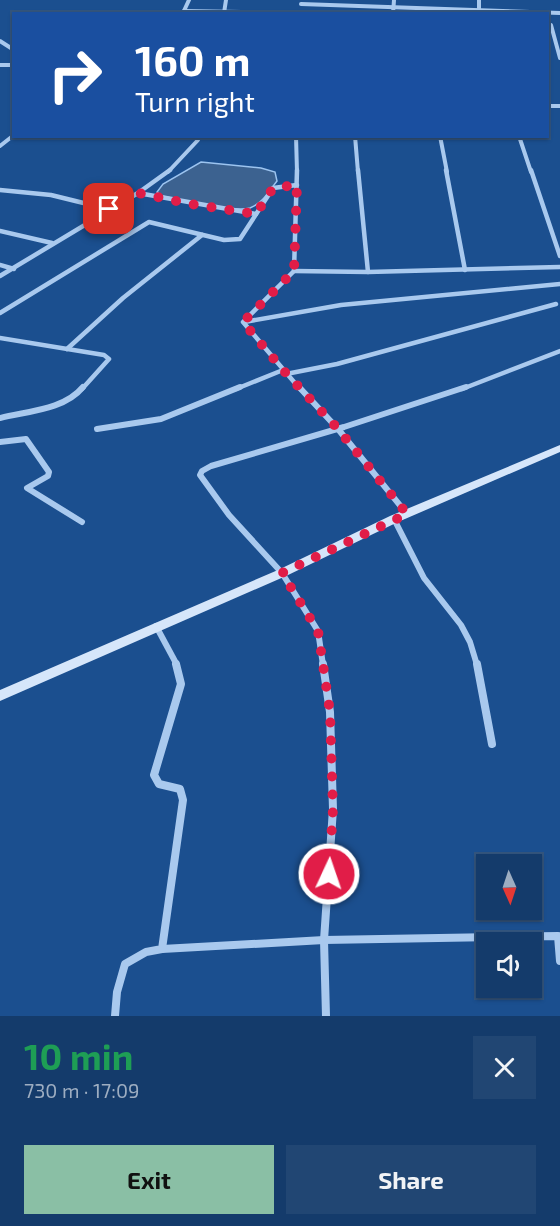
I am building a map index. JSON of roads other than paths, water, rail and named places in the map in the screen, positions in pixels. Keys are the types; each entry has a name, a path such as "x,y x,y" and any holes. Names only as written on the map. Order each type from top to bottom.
{"main road":[{"path":"0,696 282,573 394,519 560,448"}],"street":[{"path":"183,12 189,0"},
{"path":"393,12 394,0"},
{"path":"301,2 479,12 478,0"},
{"path":"560,25 549,25 560,58"},
{"path":"0,146 12,137"},
{"path":"0,276 138,193 169,171 198,140 196,138"},
{"path":"243,322 294,271 296,138"},
{"path":"355,138 368,272"},
{"path":"440,138 465,270"},
{"path":"520,138 560,256"},
{"path":"0,313 149,222 224,240 240,239 273,188 297,185"},
{"path":"0,190 51,195 109,209"},
{"path":"138,193 256,214"},
{"path":"0,231 52,243"},
{"path":"67,349 123,298 202,235"},
{"path":"0,265 14,269"},
{"path":"294,271 368,272 560,267"},
{"path":"243,322 341,304 560,284"},
{"path":"97,429 167,417 285,372 337,364 556,304"},
{"path":"243,322 338,429 407,514"},
{"path":"0,338 107,356 109,361 74,398 63,403 0,418"},
{"path":"326,1016 324,940 333,809 330,712 318,631 282,573 229,516 200,476 202,471 212,466 338,429 504,375 560,351"},
{"path":"0,442 26,439 49,472 48,476 27,488 82,522"},
{"path":"394,519 424,578 461,625 470,642 492,744"},
{"path":"156,626 181,676 179,690 154,770 155,780 159,784 180,789 183,795 162,949"},
{"path":"115,1016 117,992 125,964 146,952 162,949 324,940 558,936 560,961"}],"water":[{"path":"201,162 261,168 275,172 277,181 259,203 242,209 194,203 162,196 157,192 163,184"}]}
